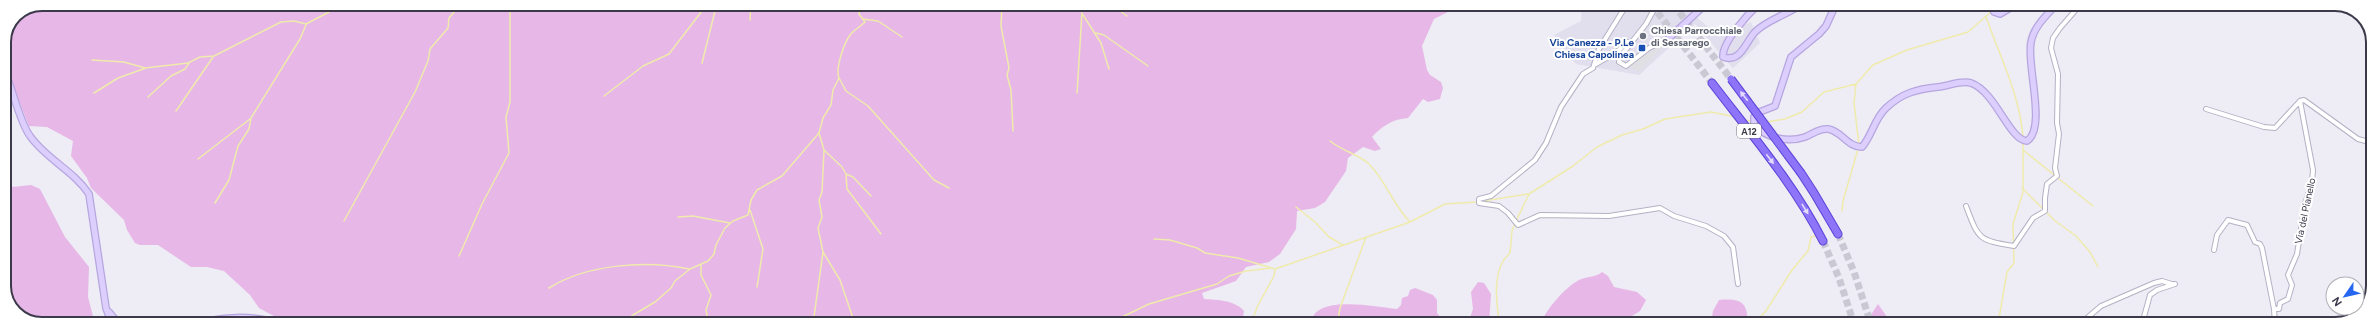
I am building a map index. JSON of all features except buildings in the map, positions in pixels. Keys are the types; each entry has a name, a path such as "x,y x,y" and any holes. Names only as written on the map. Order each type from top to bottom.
{"highway":[{"name":"A12","path":"1731,79 1801,173 1814,192 1838,234"},
{"name":"A12","path":"1712,83 1785,178 1807,212 1823,241"}],"street":[{"path":"1596,64 1599,49 1623,11"},
{"path":"1653,11 1647,22 1620,57 1619,62 1623,66 1628,65 1653,45 1669,38 1698,11"},
{"path":"1751,11 1727,43 1723,50 1724,56 1730,59 1736,57 1760,28 1790,11"},
{"path":"1833,11 1826,26 1819,34 1791,58 1775,106 1757,113 1754,117 1754,125 1765,134 1794,140 1823,129 1830,129 1854,147 1862,147 1867,141 1876,121 1884,109 1895,100 1917,89 1963,82 1972,84 1982,90 1996,105 2014,133 2024,141 2031,138 2034,131 2035,116 2030,54 2031,42 2039,25 2051,11"},
{"path":"1996,11 2000,14 2005,11"},
{"path":"1966,206 1976,232 1982,239 2014,246 2034,218 2045,211 2044,198 2047,184 2057,176 2055,168 2059,134 2057,123 2058,74 2051,48 2054,38 2075,11"},
{"path":"1631,43 1627,42 1617,52 1596,64 1583,74 1561,107 1546,143 1536,160 1491,196 1478,202 1499,206 1508,213 1513,222 1518,225 1540,215 1609,216 1660,208 1674,216 1706,226 1724,236 1733,247 1738,284"},
{"path":"11,89 28,135 40,149 80,180 89,194 106,308 109,317"},
{"path":"2206,109 2264,127 2275,128 2300,101 2304,100 2358,139 2366,141"},
{"name":"Via del Pianello","path":"2274,309 2279,309 2280,303 2288,299 2292,285 2288,275 2297,254 2305,204 2312,182 2313,170 2300,101"},
{"path":"2214,250 2217,235 2228,220 2247,226 2254,242 2260,244 2275,317"},
{"path":"2088,317 2101,306 2154,283 2162,281 2173,285 2150,295 2144,317"},
{"path":"106,308 113,317"},
{"path":"227,317 251,317"}],"shaded area":[{"path":"42,11 1450,11 1434,19 1422,46 1427,70 1430,75 1441,82 1443,88 1440,99 1428,102 1423,99 1408,118 1388,124 1380,130 1372,137 1381,149 1375,151 1363,147 1348,158 1346,171 1325,202 1315,208 1297,211 1296,229 1280,254 1269,262 1246,267 1236,281 1202,293 1204,299 1226,301 1240,307 1244,311 1243,317 276,317 259,308 250,295 224,271 207,267 191,267 158,245 140,245 135,243 127,230 124,220 91,188 87,178 71,156 73,141 47,127 29,126 11,81 11,42 13,30 20,20 30,13"},
{"path":"1582,11 1690,11 1719,37 1751,22 1760,43 1733,68 1695,24 1639,75 1576,64 1554,35 1581,21"},
{"path":"1662,44 1666,44 1639,72 1628,66"},
{"path":"11,185 13,187 31,185 40,189 65,237 89,267 88,297 93,317 38,317 23,311 16,303 11,288"},
{"path":"1602,272 1608,276 1614,287 1637,292 1646,300 1640,311 1630,317 1544,317 1562,293 1573,284 1579,280"},
{"path":"1478,282 1484,283 1491,294 1489,317 1470,317 1473,309 1471,292"},
{"path":"1415,288 1433,295 1437,300 1437,313 1440,317 1313,317 1317,312 1326,307 1337,305 1350,304 1397,309 1401,305 1402,298 1408,296 1410,290"},
{"path":"1719,300 1733,300 1742,303 1745,306 1747,317 1712,317 1713,311"},
{"path":"1878,304 1887,317 1870,317"}],"waterway":[{"path":"92,60 124,62 145,68 188,63 200,57 214,56 281,22 294,21 306,24 329,11"},
{"path":"344,221 415,92 428,61 430,49 448,28 449,18 455,11"},
{"path":"459,256 482,204 509,153 506,117 510,102 510,11"},
{"path":"604,96 643,66 669,54 702,11"},
{"path":"702,63 715,11"},
{"path":"750,20 751,11"},
{"path":"631,317 655,302 671,288 675,281 690,269 708,261 714,254 716,245 725,228 733,221 748,215 751,200 757,190 782,176 819,133 823,118 831,105 833,90 839,78 839,63 845,44 852,33 865,22 859,14 860,11"},
{"path":"1002,11 1001,26 1009,68 1007,75 1011,90 1013,131"},
{"path":"1120,11 1127,16"},
{"path":"1767,122 1785,119 1802,112 1824,92 1856,84 1873,65 1907,50 1968,32 1992,11"},
{"path":"1077,93 1082,12"},
{"path":"1083,15 1101,43 1109,69"},
{"path":"1986,17 2014,91 2023,138"},
{"path":"863,19 878,21 902,37"},
{"path":"215,203 229,180 238,146 249,129 251,118 300,39 306,25"},
{"path":"1096,33 1104,35 1148,66"},
{"path":"176,111 213,57"},
{"path":"148,97 171,76 185,69 189,63"},
{"path":"94,93 118,78 146,68"},
{"path":"839,78 846,91 868,106 934,180 949,188"},
{"path":"1856,84 1854,103 1859,145"},
{"path":"1516,221 1529,194 1573,166 1597,147 1622,135 1643,129 1665,119 1711,112 1736,117"},
{"path":"198,159 250,119"},
{"path":"1745,120 1761,123"},
{"path":"814,317 823,252 818,228 822,217 819,200 822,192 824,150 819,133"},
{"path":"1330,141 1369,164 1410,222"},
{"path":"1999,317 2007,272 2014,263 2013,224 2023,192 2023,142"},
{"path":"1842,211 1843,201 1858,149"},
{"path":"824,150 842,167 846,174 847,189 881,234"},
{"path":"2023,150 2093,206"},
{"path":"846,174 853,177 871,196"},
{"path":"2022,188 2054,220 2076,236 2090,252 2098,267"},
{"path":"1154,239 1170,240 1197,248 1205,253 1238,258 1275,269 1410,222 1445,204 1477,202 1528,194"},
{"path":"1296,207 1315,222 1329,237 1343,245"},
{"path":"750,210 763,249 757,287"},
{"path":"678,217 693,216 730,223"},
{"path":"1499,317 1496,294 1498,276 1504,259 1510,253 1512,231 1515,224"},
{"path":"1760,317 1766,311 1792,270 1808,251 1811,237 1815,236"},
{"path":"1338,317 1340,308 1366,237"},
{"path":"823,252 840,280 853,317"},
{"path":"701,264 701,275 711,295 706,310 708,317"},
{"path":"549,288 564,280 581,274 617,266 654,265 689,269"},
{"path":"1122,317 1149,304 1217,284 1229,276 1246,271 1271,268"},
{"path":"1254,317 1258,305 1274,276 1275,269"}],"tunnel":[{"path":"1656,11 1712,83"},
{"path":"1678,11 1731,79"},
{"path":"1838,234 1854,272 1869,317"},
{"path":"1823,241 1839,278 1852,317"}],"place":[{"name":"Chiesa Parrocchiale di Sessarego","path":"1643,36"},
{"name":"Via Canezza - P.Le Chiesa Capolinea","path":"1642,48"}]}
